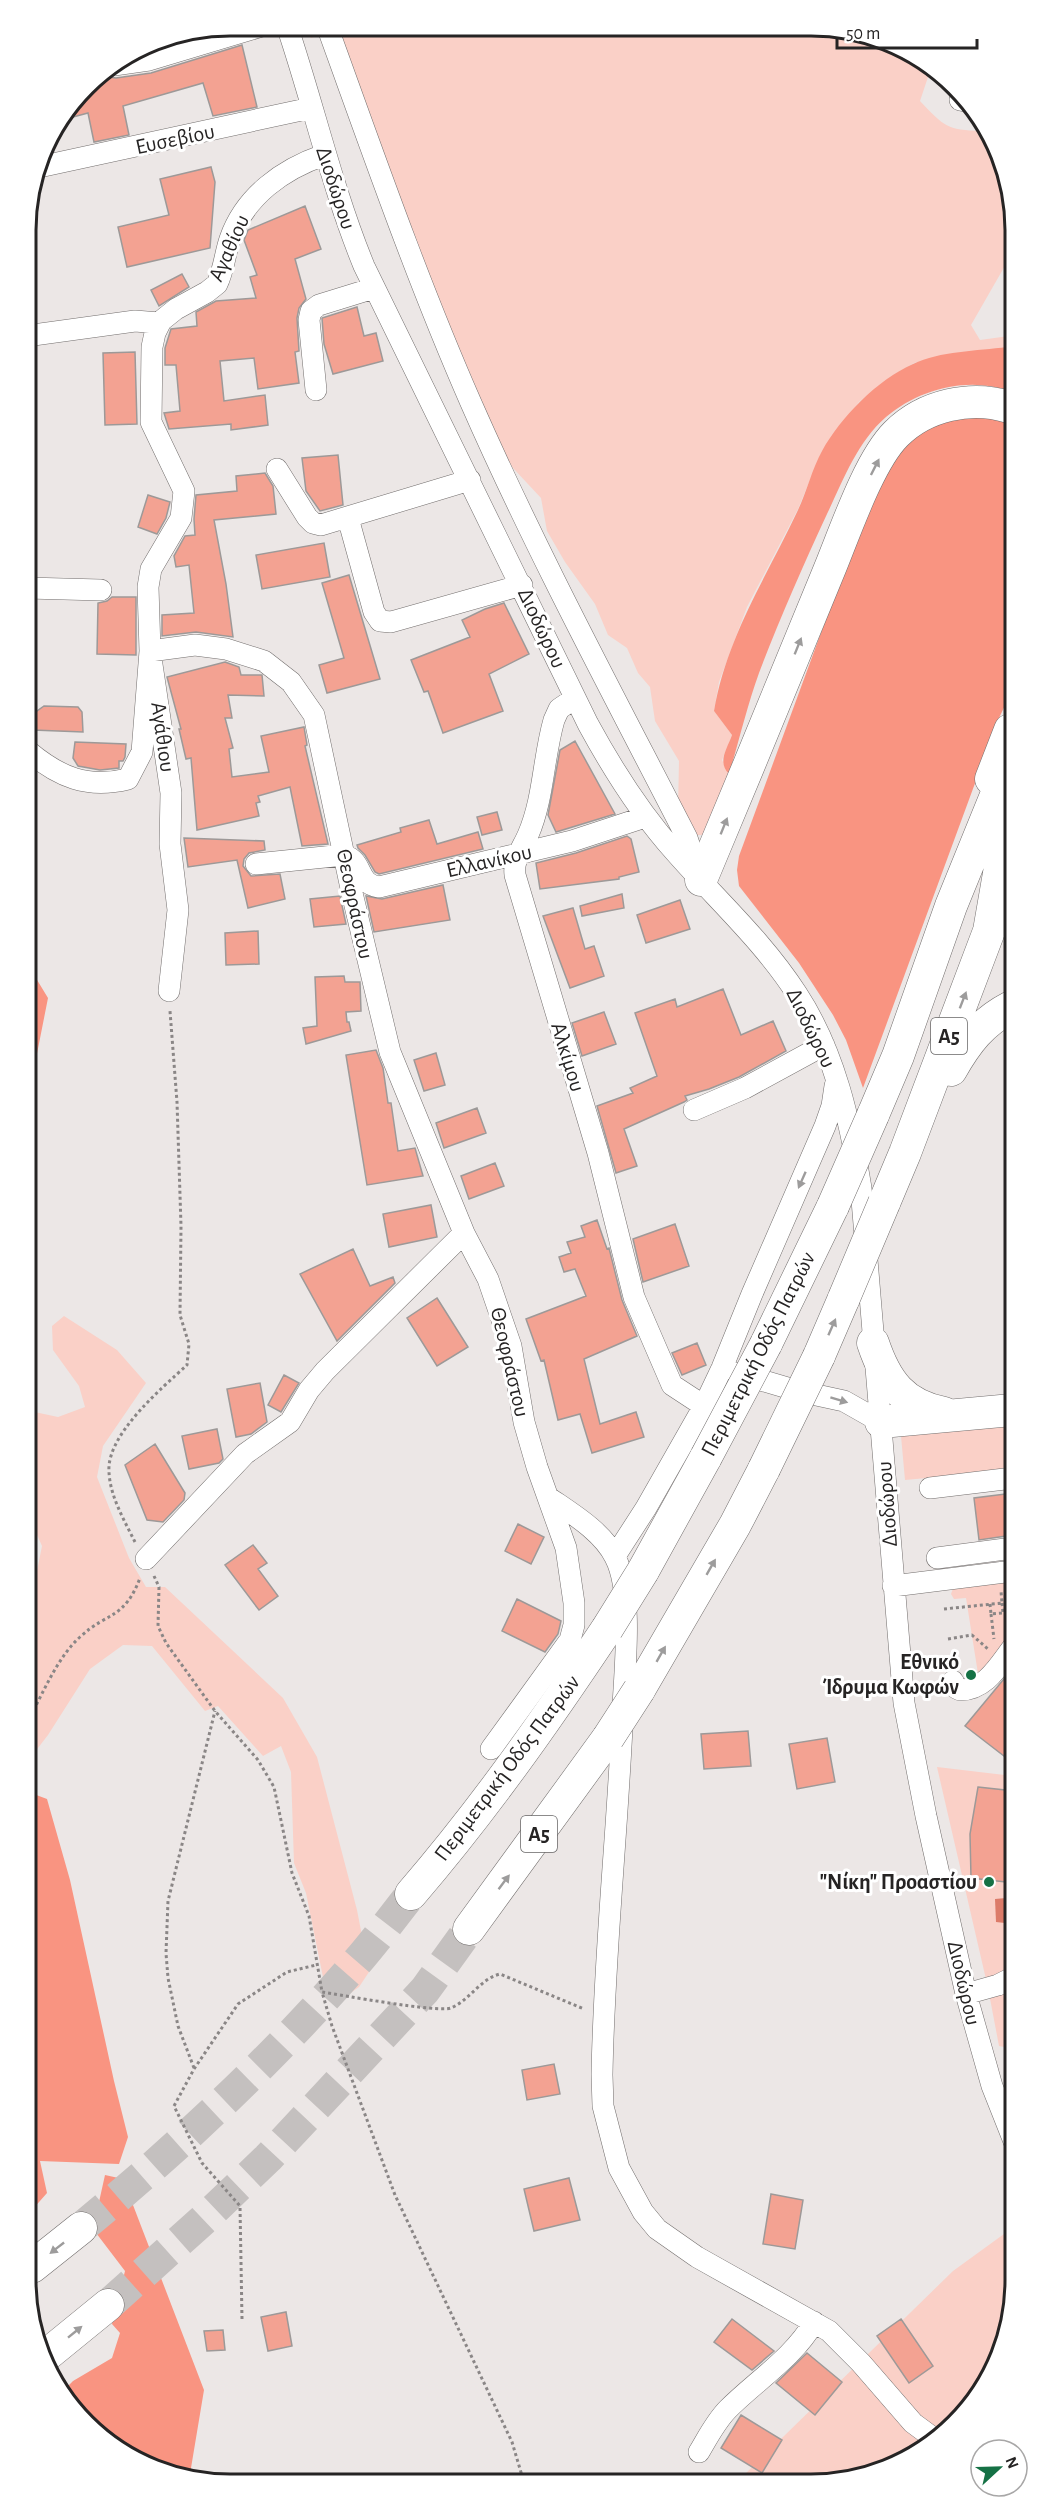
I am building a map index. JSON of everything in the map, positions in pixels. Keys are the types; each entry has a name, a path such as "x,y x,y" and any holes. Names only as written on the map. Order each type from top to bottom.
{"highway":[{"path":"701,880 856,506 886,444 914,420 947,406 984,401 1005,406"},
{"path":"951,906 953,880 1005,743"},
{"name":"Περιμετρική Οδός Πατρών","path":"411,1894 545,1724 607,1629 644,1571 766,1344 833,1206 898,1056 951,906 1005,773"},
{"name":"Α5","path":"469,1929 608,1738 639,1690 735,1525 764,1468 819,1356 905,1153 989,931 1005,839"},
{"path":"905,1153 969,1040 981,1027 1005,1011"},
{"path":"873,1343 881,1366 899,1392 923,1408 963,1415"},
{"path":"881,1422 1005,1411"},
{"path":"36,2264 81,2228"},
{"path":"50,2352 108,2306"}],"street":[{"path":"133,62 149,60 228,36"},
{"name":"Διοδώρου","path":"290,36 324,155 347,224 374,288 522,585 575,698 605,755 645,817 752,935 798,995 824,1045 836,1079 847,1117 861,1188 892,1586 904,1703 966,1994 992,2086 1005,2119"},
{"path":"331,36 420,280 472,404 571,615 687,838 701,880"},
{"name":"Ευσεβίου","path":"48,165 311,108"},
{"name":"Αγαθίου","path":"159,323 176,309 216,286 234,230 258,194 280,175 324,155"},
{"path":"316,390 309,320 311,311 318,305 374,288"},
{"path":"36,335 135,321 159,323"},
{"name":"Αγάθιου","path":"159,323 152,347 150,417 154,430 184,490 182,518 151,569 148,586 150,651 171,793 170,844 178,910 169,991"},
{"path":"277,469 307,517 313,523 321,525 470,480"},
{"path":"348,518 374,612 381,621 391,622 522,585"},
{"path":"36,588 101,590"},
{"name":"Θεοφράστου","path":"150,651 195,645 226,648 264,661 291,682 314,715 390,1052 464,1233 488,1279 507,1335 524,1422 566,1548 574,1602 574,1625 570,1640 491,1749"},
{"path":"36,757 48,767 68,777 107,784 128,779 142,752 150,651"},
{"name":"Αλκίμου","path":"575,698 561,707 555,715 539,801 530,831 514,863 516,882 598,1153 634,1297 672,1385 704,1406"},
{"name":"Ελλανίκου","path":"344,855 356,863 363,879 370,885 379,887 592,836 645,817"},
{"path":"256,864 344,855"},
{"path":"694,1110 745,1088 824,1045"},
{"path":"615,1556 646,1508 704,1406 722,1368 825,1126 832,1106 836,1079"},
{"path":"146,1559 245,1454 290,1422 309,1390 325,1371 464,1233"},
{"path":"722,1368 788,1388 844,1401 881,1422"},
{"path":"930,1488 1005,1479"},
{"path":"548,1497 594,1532 615,1556 624,1594 625,1677 605,2018 603,2106 619,2168 643,2212 676,2245 814,2322 844,2344 914,2423 928,2434"},
{"path":"937,1558 1005,1549"},
{"path":"892,1586 1005,1571"},
{"path":"953,1681 956,1688 960,1690 979,1686 988,1679 1002,1650"},
{"path":"966,1994 1005,1982"},
{"path":"699,2452 722,2416 762,2379 803,2337 814,2322"}],"path":[{"path":"169,991 177,1102 182,1226 180,1315 189,1344 187,1365 149,1400 117,1441 109,1461 111,1486 136,1545 146,1559 159,1587 159,1631 214,1711 258,1760 274,1787 292,1873 309,1916 322,1992 395,2195 512,2442 522,2474"},
{"path":"36,1705 65,1654 80,1636 101,1621 120,1612 133,1597 146,1559"},
{"path":"991,1614 1003,1613 1005,1579"},
{"path":"944,1609 1002,1603"},
{"path":"990,1604 1002,1650"},
{"path":"948,1639 972,1635 1002,1650"},
{"path":"194,2069 178,2026 168,1978 166,1953 168,1901 214,1711"},
{"path":"242,2319 240,2206 202,2163 174,2106 194,2069 238,2004 287,1972 316,1965"},
{"path":"322,1992 446,2009 465,1999 489,1977 500,1974 605,2018"}],"shaded area":[{"path":"335,36 824,36 861,43 908,62 928,76 920,101 935,116 953,128 977,131 979,133 998,180 1003,205 1005,266 971,325 980,340 1005,337 1005,348 942,356 914,363 890,377 859,402 822,451 798,509 747,607 719,682 714,711 732,735 722,760 729,774 704,835 697,835 678,809 679,761 655,721 650,687 638,673 627,648 608,635 595,604 565,562 547,531 541,498 513,468 492,436"},
{"path":"1005,347 1005,390 977,385 961,385 929,393 899,407 886,417 867,438 845,475 767,653 729,774 723,760 732,735 714,711 720,684 738,632 798,510 818,458 839,425 873,390 913,364 947,354"},
{"path":"961,414 1005,420 1005,705 863,1088 846,1040 833,1015 799,963 739,886 737,870 739,856 858,532 891,458 915,433"},
{"path":"36,978 48,998 36,1059"},
{"path":"64,1316 117,1350 146,1383 103,1446 97,1477 129,1558 146,1587 165,1587 283,1698 317,1757 357,1910 369,1972 359,1987 336,2003 325,1987 306,1893 294,1863 291,1772 281,1746 263,1756 218,1706 205,1711 152,1646 123,1645 90,1669 36,1751 36,1576 42,1546 36,1532 36,1412 58,1417 85,1407 79,1386 53,1350 52,1326"},
{"path":"1005,1423 1005,1471 905,1480 901,1436"},
{"path":"1005,1583 1005,1647 979,1680 966,1598 954,1599 951,1594 954,1586"},
{"name":"\"Νίκη\" Προαστίου","path":"937,1767 1005,1775 1005,2047 999,2046 988,1988"},
{"path":"36,1795 47,1799 70,1880 128,2137 119,2164 40,2161 47,2193 36,2205"},
{"path":"1005,1898 1005,1923 996,1922 995,1899"},
{"path":"105,2175 123,2179 204,2390 191,2470 168,2464 144,2454 122,2441 84,2408 68,2386 112,2358 120,2333 112,2324 125,2271 93,2229"},
{"path":"1005,2233 1005,2293 1001,2318 990,2354 972,2388 939,2426 897,2454 861,2467 811,2474 745,2474 953,2271"}],"building":[{"path":"242,45 257,107 213,116 203,83 123,106 129,135 94,142 88,113 72,117 84,102 111,77 151,73"},
{"path":"211,167 215,182 210,248 127,267 118,227 169,215 160,179"},
{"path":"305,206 321,249 295,259 306,299 299,308 297,318 299,351 295,352 299,383 258,389 254,358 220,361 224,401 265,395 268,425 231,430 231,424 169,429 164,413 180,411 176,365 165,365 165,348 171,329 197,326 196,312 216,301 256,298 250,277 257,275 244,240 248,230"},
{"path":"182,274 189,287 159,306 151,290"},
{"path":"357,307 364,336 376,333 383,361 333,374 324,344 322,318"},
{"path":"135,352 137,424 105,425 103,353"},
{"path":"338,455 343,505 320,511 306,491 302,458"},
{"path":"265,473 273,486 276,514 214,520 233,637 196,632 162,636 162,615 194,613 189,565 176,567 174,556 185,536 195,535 196,495 237,491 236,476"},
{"path":"148,495 170,502 166,518 157,534 138,527"},
{"path":"324,543 330,577 262,589 256,555"},
{"path":"349,575 380,679 327,693 319,665 344,658 322,583"},
{"path":"112,597 136,597 136,655 97,654 98,603"},
{"path":"504,603 529,654 489,674 503,711 443,733 428,691 424,692 411,660 470,637 462,620"},
{"path":"225,662 239,667 241,675 262,675 264,696 228,695 232,718 225,718 233,748 229,749 232,777 269,772 261,736 304,727 307,745 305,746 328,844 302,846 290,787 258,796 260,802 256,803 259,816 197,830 191,758 186,759 179,729 181,729 167,677"},
{"path":"44,706 78,707 82,712 83,732 36,730 36,712"},
{"path":"575,741 615,814 556,832 548,815 560,750"},
{"path":"75,742 126,744 125,757 123,761 119,761 119,768 100,770 78,766 73,758"},
{"path":"497,812 502,830 482,835 477,817"},
{"path":"429,820 437,844 478,832 483,849 379,874 375,872 358,848 357,845 401,832 400,828"},
{"path":"627,836 631,839 639,872 619,877 619,879 540,889 536,863"},
{"path":"184,838 264,841 265,850 249,853 244,859 243,866 251,876 280,874 285,899 248,908 237,860 188,867"},
{"path":"443,885 450,920 374,932 366,896 382,899"},
{"path":"622,894 624,908 582,916 580,906"},
{"path":"340,896 346,924 314,927 310,899"},
{"path":"680,900 690,929 646,943 637,915"},
{"path":"573,908 585,949 594,946 604,976 570,988 543,916"},
{"path":"258,931 259,964 226,965 225,933"},
{"path":"344,976 345,982 360,982 361,1011 346,1012 351,1031 306,1044 303,1028 317,1026 315,977"},
{"path":"723,989 741,1035 773,1021 786,1051 739,1077 685,1096 687,1100 684,1102 624,1129 637,1166 616,1173 597,1106 633,1093 630,1088 657,1076 635,1013 675,999 677,1007"},
{"path":"604,1012 616,1044 582,1056 572,1023"},
{"path":"376,1050 383,1068 388,1103 391,1103 398,1151 415,1148 423,1176 367,1185 346,1055"},
{"path":"436,1053 445,1085 424,1091 414,1060"},
{"path":"477,1108 486,1133 444,1148 436,1123"},
{"path":"495,1163 504,1186 469,1199 461,1176"},
{"path":"431,1205 437,1237 389,1247 383,1214"},
{"path":"597,1220 607,1249 609,1248 622,1300 637,1336 584,1359 600,1424 636,1412 644,1437 592,1453 580,1414 558,1420 544,1360 541,1361 526,1319 586,1296 575,1269 564,1272 559,1257 571,1253 567,1242 585,1237 581,1226"},
{"path":"675,1224 689,1266 643,1282 633,1239"},
{"path":"353,1249 370,1286 393,1277 395,1283 337,1341 300,1274"},
{"path":"437,1298 468,1347 437,1366 407,1318"},
{"path":"697,1343 706,1365 682,1375 672,1353"},
{"path":"284,1375 299,1383 281,1412 268,1405"},
{"path":"260,1383 267,1422 251,1434 236,1437 227,1389"},
{"path":"217,1429 223,1459 219,1463 189,1469 182,1436"},
{"path":"155,1444 185,1493 184,1500 163,1522 147,1520 125,1465"},
{"path":"1005,1494 1005,1536 979,1540 974,1498"},
{"path":"518,1524 544,1537 531,1564 505,1551"},
{"path":"253,1545 267,1563 258,1569 278,1596 259,1610 225,1565"},
{"path":"517,1599 561,1621 558,1634 545,1652 502,1631"},
{"path":"1005,1678 1005,1755 965,1726"},
{"path":"748,1731 751,1766 704,1769 701,1734"},
{"path":"827,1738 835,1782 797,1789 789,1744"},
{"path":"978,1787 1005,1790 1005,1882 971,1878 970,1834"},
{"path":"554,2064 560,2094 527,2100 522,2070"},
{"path":"569,2178 580,2220 534,2231 524,2189"},
{"path":"771,2194 803,2200 795,2249 763,2244"},
{"path":"286,2312 292,2346 268,2351 261,2317"},
{"path":"732,2319 774,2351 752,2370 714,2342"},
{"path":"901,2319 933,2366 909,2383 877,2336"},
{"path":"223,2330 225,2350 207,2351 204,2331"},
{"path":"807,2353 842,2382 815,2415 776,2383"},
{"path":"741,2415 782,2440 762,2473 721,2448"}],"tunnel":[{"path":"81,2228 154,2166 259,2067 357,1962 411,1894"},
{"path":"108,2305 268,2158 425,1990 469,1929"}],"place":[{"name":"Εθνικό Ίδρυμα Κωφών","path":"971,1675"},
{"name":"\"Νίκη\" Προαστίου","path":"989,1882"}]}
